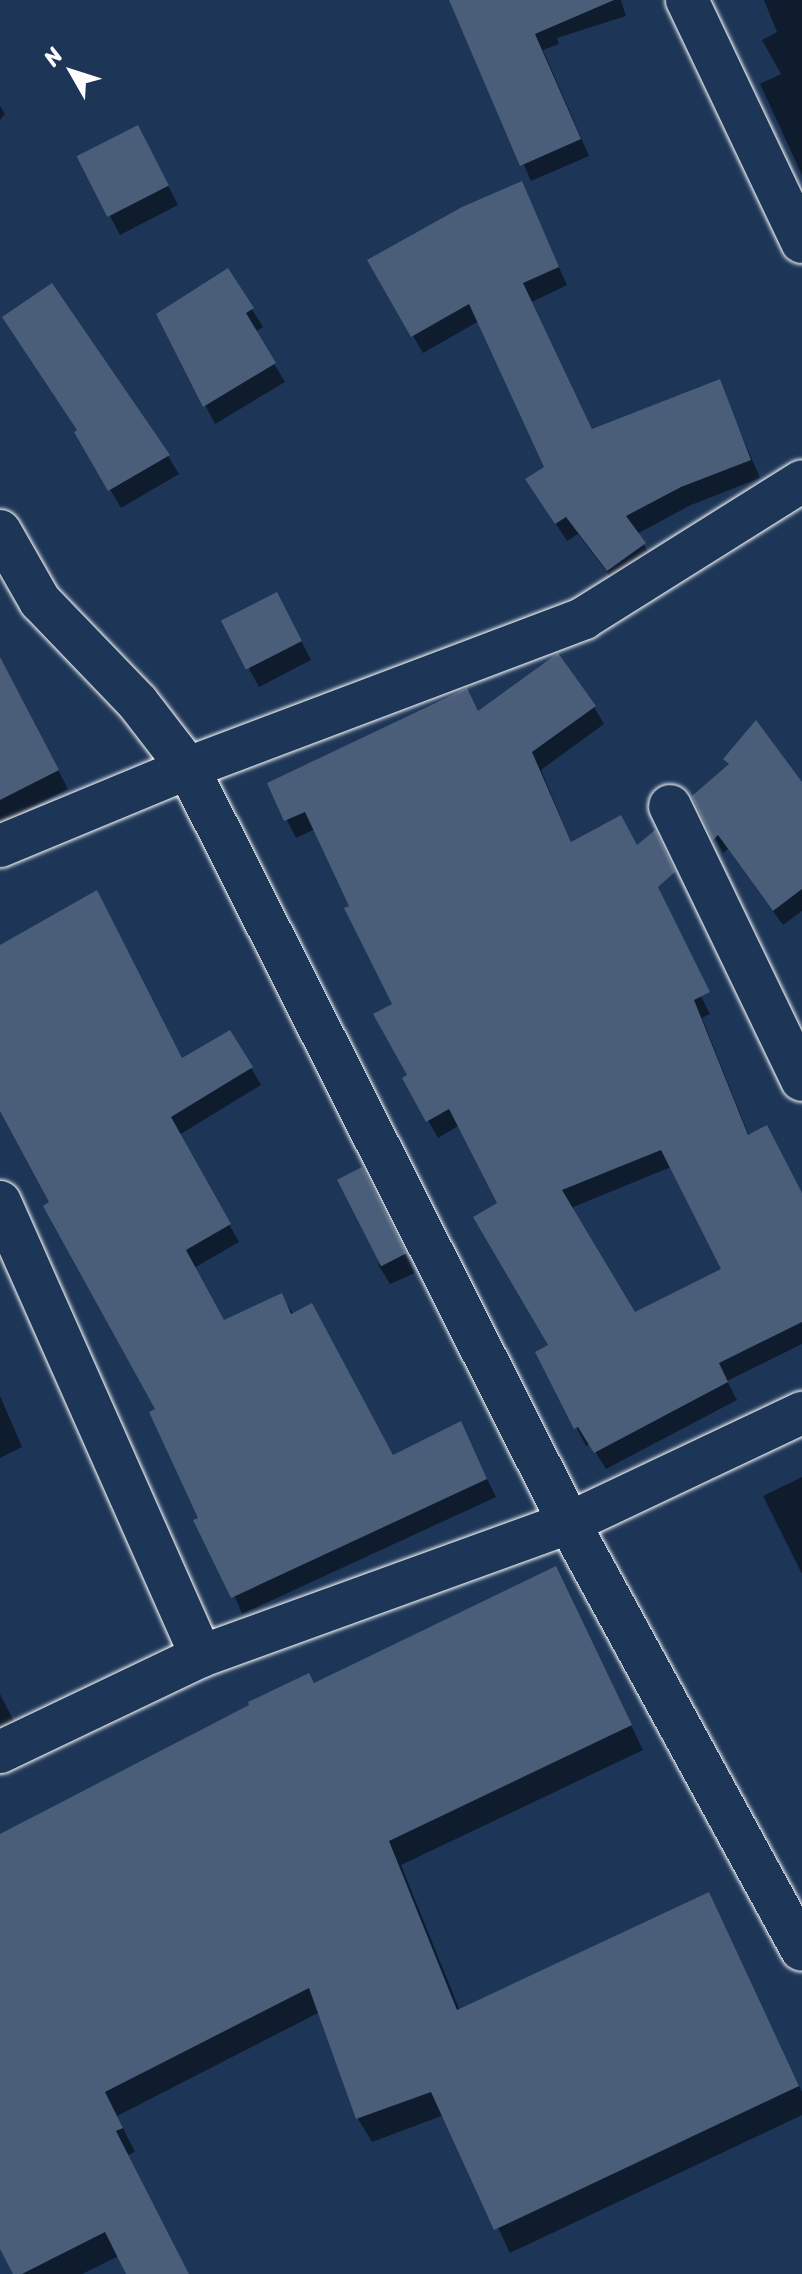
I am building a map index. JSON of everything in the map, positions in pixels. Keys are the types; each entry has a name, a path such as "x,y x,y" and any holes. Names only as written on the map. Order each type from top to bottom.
{"street":[{"path":"687,0 802,242"},
{"path":"0,846 188,768 584,618 802,481"},
{"path":"0,531 40,601 138,703 188,768 569,1523 802,1950"},
{"path":"670,806 802,1080"},
{"path":"0,1202 201,1656"},
{"path":"0,1752 201,1656 569,1523 802,1413"}],"building":[{"path":"449,0 614,0 535,34 581,139 520,166"},
{"path":"138,125 169,186 107,217 77,156"},
{"path":"522,181 559,267 523,283 592,429 720,379 751,460 681,487 626,516 646,543 607,571 566,517 555,524 525,479 544,467 469,304 411,337 367,260 462,207"},
{"path":"228,268 254,308 246,313 276,363 203,407 156,314"},
{"path":"52,283 170,455 108,491 74,432 77,430 2,317"},
{"path":"277,592 302,641 246,670 221,621"},
{"path":"558,653 596,706 532,752 571,842 621,815 637,845 655,830 675,872 658,887 710,992 694,1000 748,1135 767,1125 802,1193 802,1322 719,1363 728,1382 594,1453 578,1427 574,1429 535,1352 548,1345 473,1217 497,1203 449,1109 426,1122 402,1078 407,1075 373,1014 392,1004 344,908 349,906 305,812 284,821 267,783 467,688 478,711","holes":["661,1150 721,1269 635,1312 562,1190"]},
{"path":"0,657 59,770 0,800"},
{"path":"756,720 802,782 802,889 773,911 718,835 713,840 692,796 729,764 723,759"},
{"path":"97,890 182,1058 230,1030 253,1067 171,1117 231,1224 186,1250 224,1320 282,1293 291,1314 312,1303 393,1455 461,1421 487,1479 231,1598 193,1520 198,1518 149,1412 155,1409 43,1206 49,1202 0,1111 0,945"},
{"path":"362,1167 406,1253 381,1266 337,1180"},
{"path":"556,1566 632,1725 389,1841 457,2010 709,1892 799,2086 494,2230 431,2092 356,2119 309,1988 105,2092 123,2128 116,2131 189,2274 126,2274 105,2232 22,2274 13,2274 0,2249 0,1834 249,1705 248,1702 309,1673 314,1683"}]}
